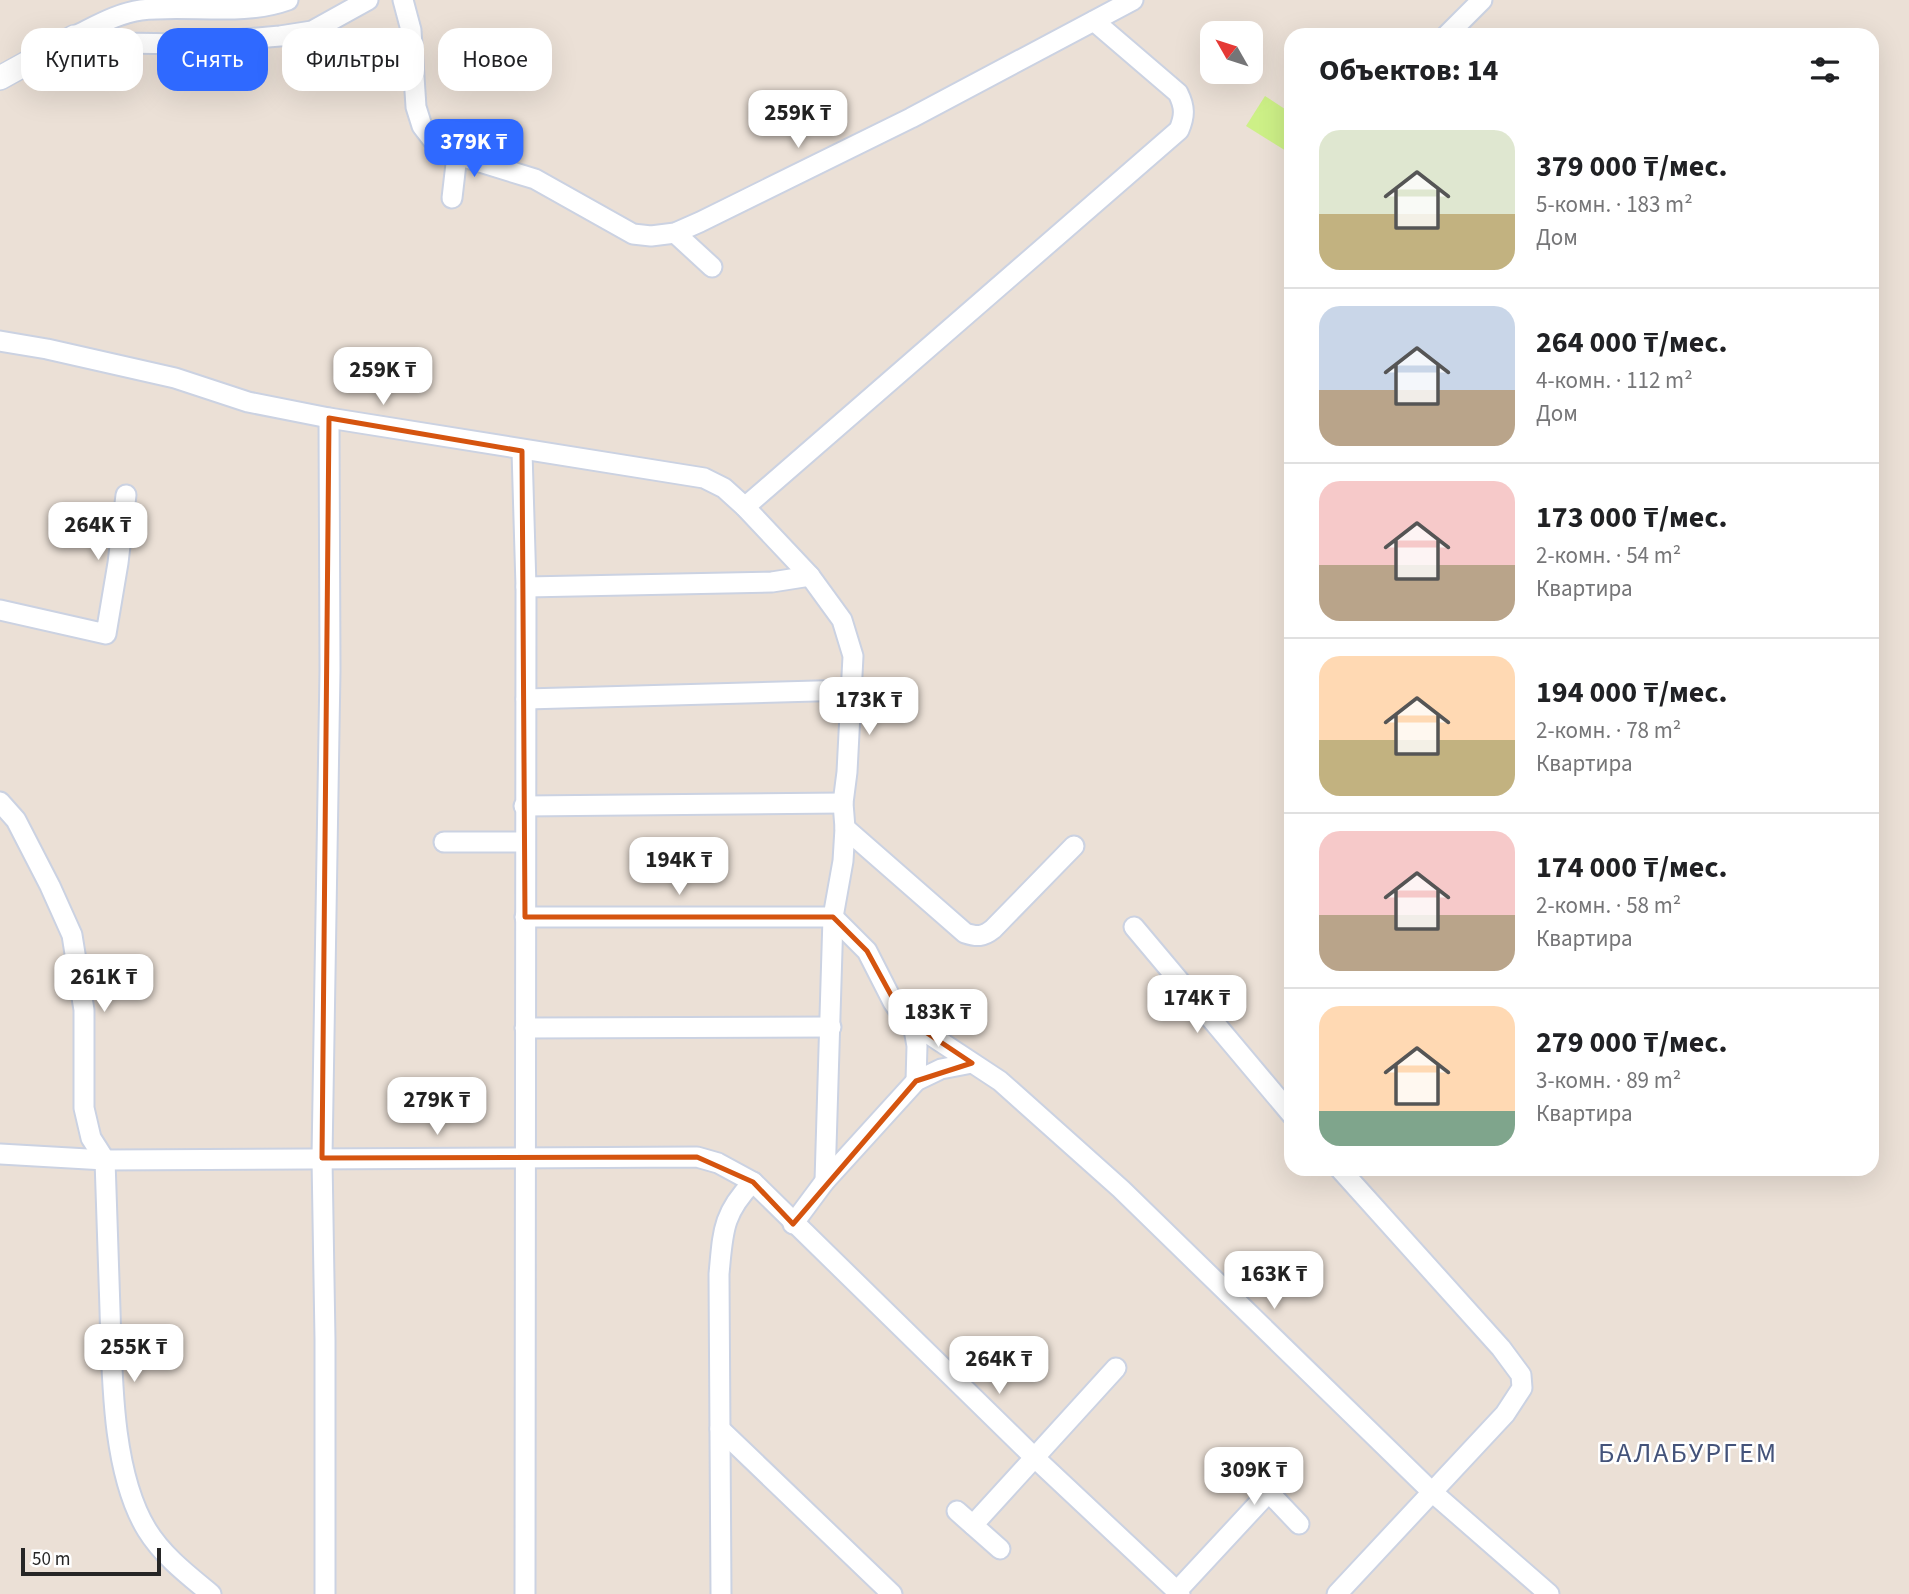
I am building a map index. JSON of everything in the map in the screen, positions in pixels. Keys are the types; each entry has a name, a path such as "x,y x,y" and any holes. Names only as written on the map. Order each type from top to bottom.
{"street":[{"path":"93,28 138,10 235,9 288,0"},
{"path":"143,43 185,44 312,31 368,0"},
{"path":"403,0 411,30 416,107 422,126 432,139 457,155 535,179 633,234 651,236 676,233 911,118 1133,0"},
{"path":"1454,28 1482,0"},
{"path":"745,507 1179,130 1184,119 1184,104 1178,93 1094,21"},
{"path":"0,78 21,66"},
{"path":"452,198 457,155"},
{"path":"676,233 712,267"},
{"path":"0,341 175,378 248,402 329,418 704,478 724,488 745,507 810,576 842,620 853,656 843,803 844,861 833,917 825,1181"},
{"path":"325,1594 326,1367 322,1158 330,670 329,418"},
{"path":"522,450 526,587 524,1594"},
{"path":"0,610 106,634 126,495"},
{"path":"526,587 772,582 810,576"},
{"path":"526,699 852,690"},
{"path":"0,802 16,820 51,886 72,935 84,1010 84,1108 91,1138 105,1160 112,1374 123,1471 131,1498 160,1550 211,1594"},
{"path":"524,806 843,803"},
{"path":"845,828 965,933 975,936 985,935 993,929 1074,846"},
{"path":"444,842 524,842"},
{"path":"525,917 833,917 867,951 903,1017 1000,1081 1121,1189 1431,1491 1549,1594"},
{"path":"1134,927 1284,1105"},
{"path":"913,1024 918,1046 916,1081"},
{"path":"525,1028 831,1027"},
{"path":"793,1224 825,1181 916,1081 940,1069 972,1063"},
{"path":"0,1154 105,1160 697,1157 718,1163 753,1182 793,1224 1178,1593 1268,1493"},
{"path":"1337,1594 1505,1413 1522,1388 1521,1376 1501,1348 1346,1176"},
{"path":"721,1594 719,1274 724,1225 736,1199 753,1182"},
{"path":"973,1525 1116,1368"},
{"path":"720,1429 892,1594"},
{"path":"1239,1461 1299,1524"},
{"path":"957,1511 1000,1549"}],"highlighted area":[{"path":"329,418 522,451 525,917 833,917 867,951 903,1017 972,1063 916,1081 793,1224 753,1182 697,1157 322,1158"}],"green space":[{"path":"1265,96 1284,108 1284,150 1246,126"}],"district":[{"name":"БАЛАБУРГЕМ","path":"1688,1452"}]}
